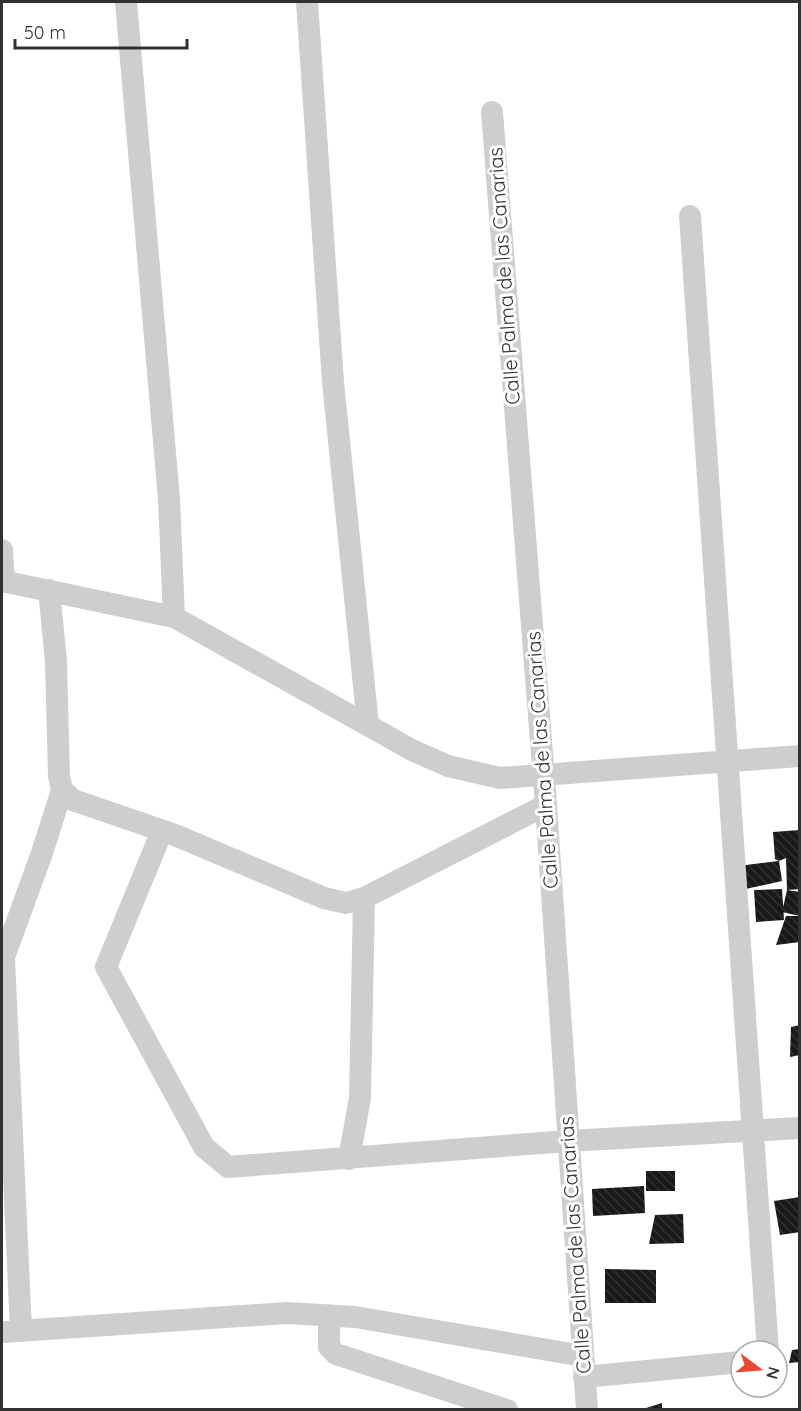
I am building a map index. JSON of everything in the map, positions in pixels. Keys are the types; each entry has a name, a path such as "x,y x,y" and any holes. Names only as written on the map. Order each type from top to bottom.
{"street":[{"path":"126,2 169,499 174,617"},
{"path":"307,2 333,382 368,725"},
{"name":"Calle Palma de las Canarias","path":"492,112 546,805 587,1410"},
{"path":"690,216 767,1339"},
{"path":"2,550 3,582 174,617 368,725 448,766 500,778 800,756"},
{"path":"49,590 56,661 62,790 42,853 9,910 4,957 11,1331 287,1313 386,1322 584,1366 729,1362"},
{"path":"62,790 73,800 162,831 324,898 346,903 364,898 546,805"},
{"path":"162,831 106,967 204,1147 228,1167 349,1160 568,1141 800,1128"},
{"path":"349,1160 360,1098 364,898"},
{"path":"329,1316 329,1347 336,1354 507,1410"}],"building":[{"path":"800,830 800,889 787,890 786,858 779,861 775,859 773,832"},
{"path":"779,861 782,881 741,890 738,866"},
{"path":"782,889 784,920 756,922 754,890"},
{"path":"787,890 800,892 800,916 782,912"},
{"path":"786,916 800,916 800,942 776,945"},
{"path":"800,1025 800,1055 790,1057 791,1027"},
{"path":"646,1171 675,1171 675,1191 646,1191"},
{"path":"644,1186 645,1213 593,1216 592,1189"},
{"path":"800,1197 800,1232 780,1235 774,1201"},
{"path":"683,1214 684,1243 649,1244 655,1215"},
{"path":"605,1269 656,1270 656,1303 605,1303"},
{"path":"800,1349 800,1362 789,1363 792,1350"},
{"path":"662,1403 662,1410 643,1410 643,1409"}]}
